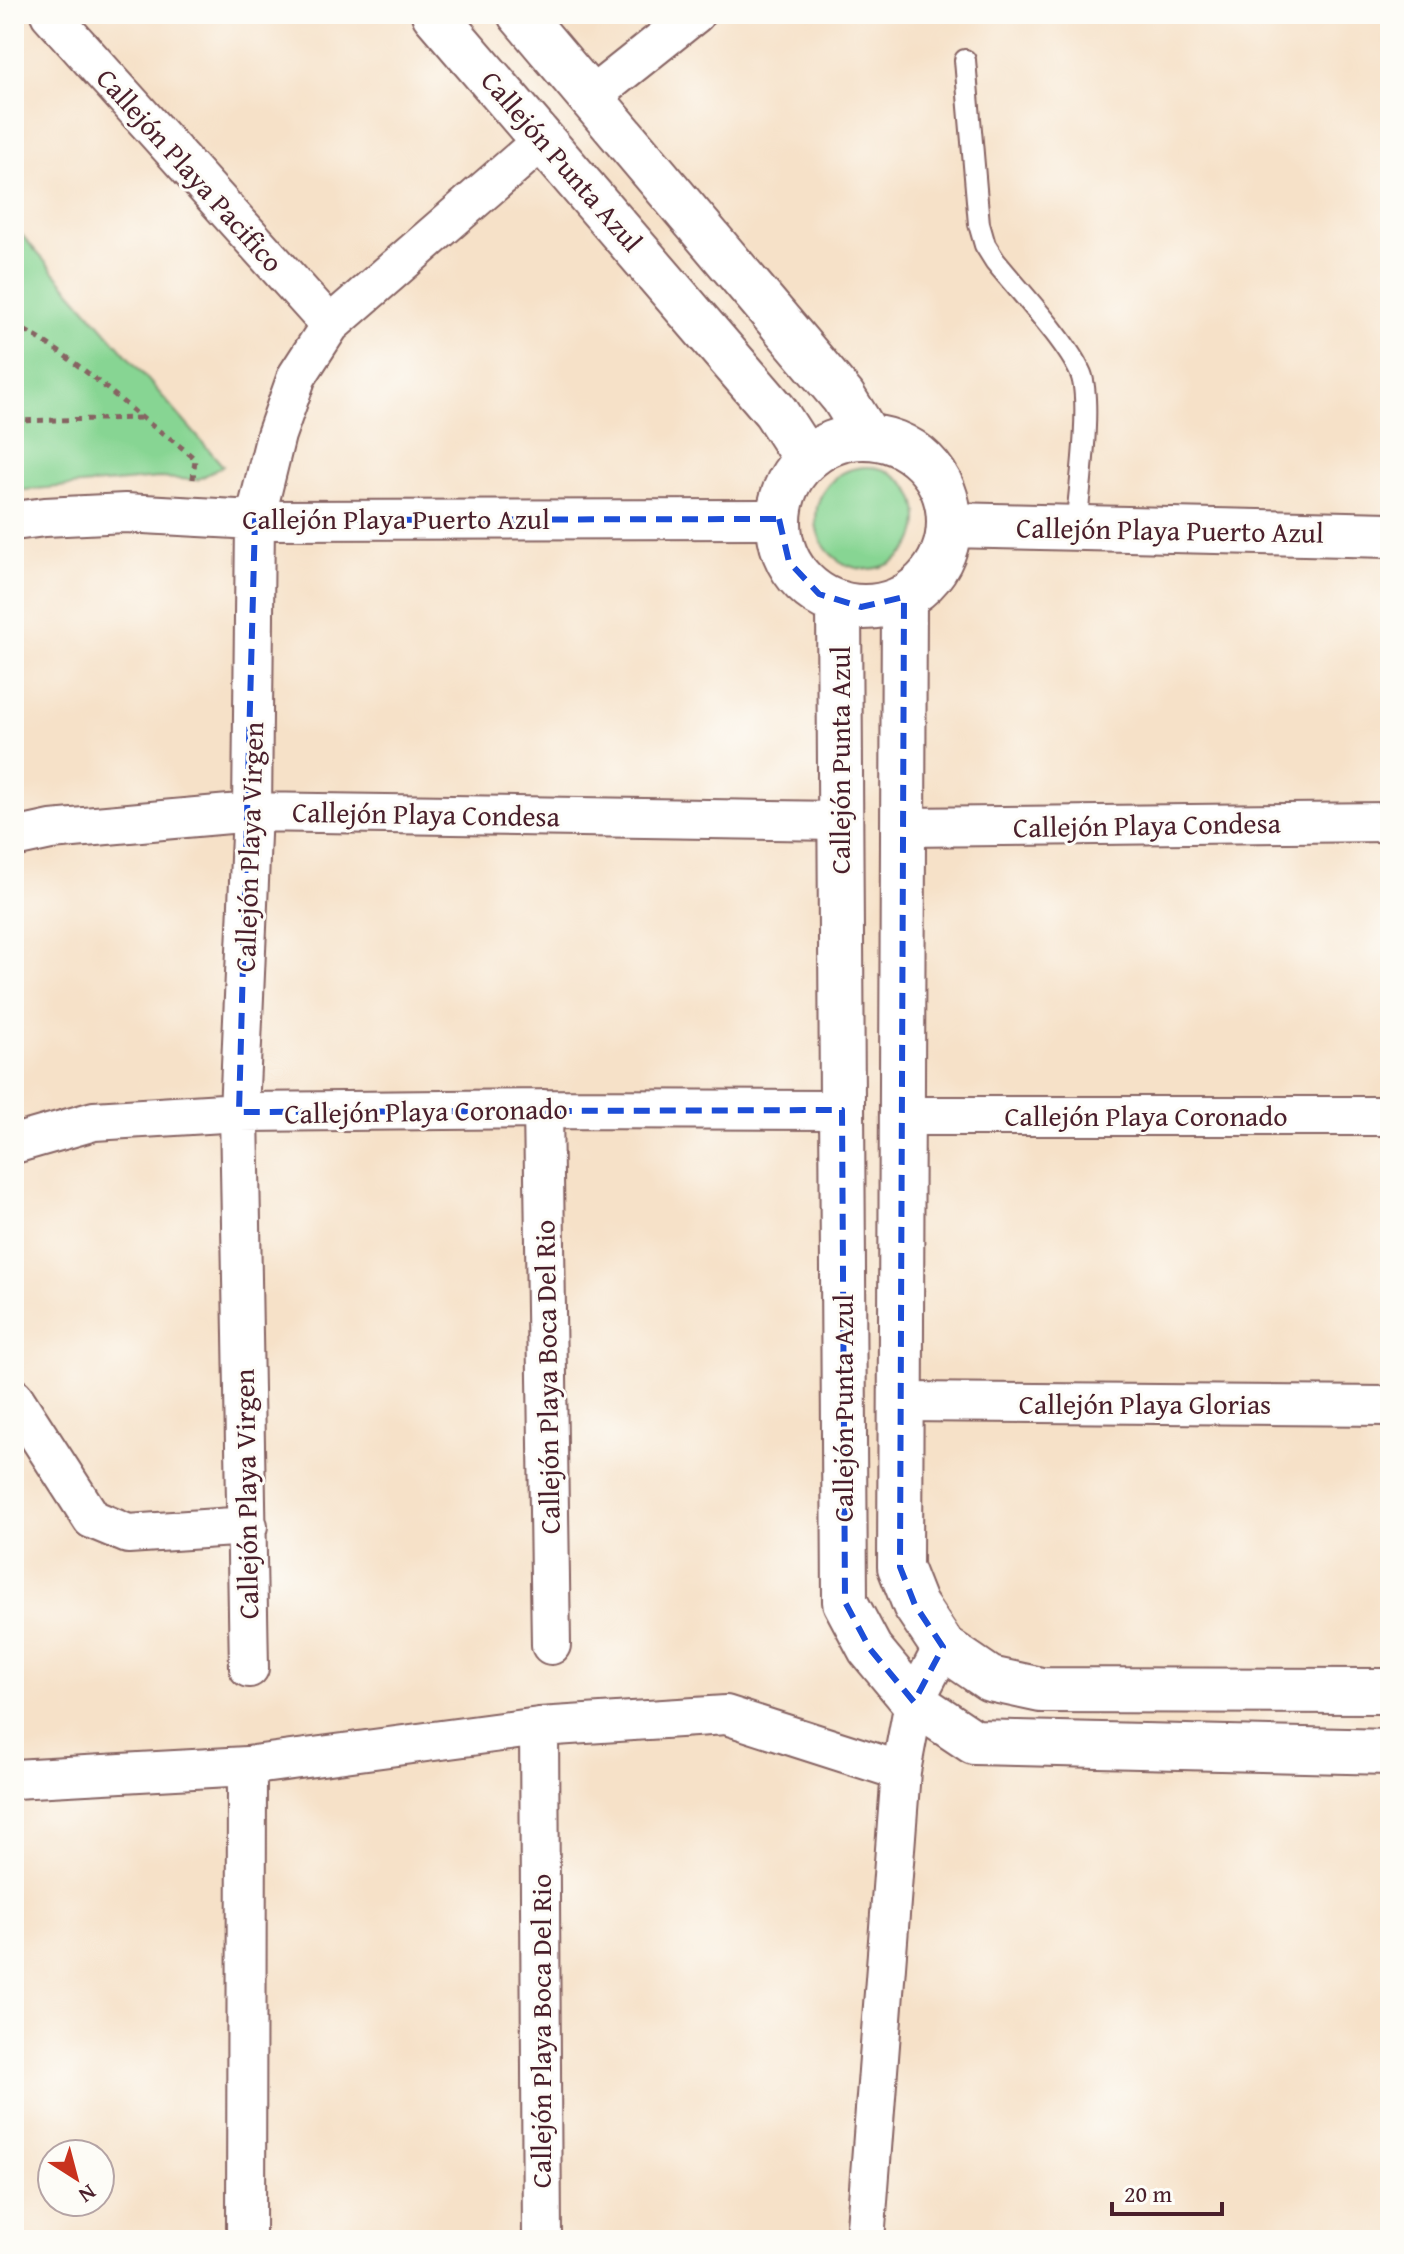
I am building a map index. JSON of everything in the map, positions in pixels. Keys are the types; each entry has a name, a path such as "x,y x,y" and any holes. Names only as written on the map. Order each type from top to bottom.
{"street":[{"name":"Callejón Playa Pacifico","path":"50,14 330,325"},
{"name":"Callejón Punta Azul","path":"434,14 775,411 806,459"},
{"path":"520,14 843,397 868,437"},
{"path":"592,96 695,14"},
{"name":"Callejón Playa Virgen","path":"249,1668 239,1112 252,812 255,520 276,435 297,376 330,325 544,139"},
{"path":"868,437 890,440 910,450 927,464 940,482 948,503 950,525 946,547 936,567 922,584 904,597 872,606 839,603 819,594 802,580 785,551 779,519 783,497 792,476 806,459 835,443 868,437"},
{"name":"Callejón Playa Puerto Azul","path":"14,521 125,513 255,520 779,519"},
{"name":"Callejón Playa Puerto Azul","path":"950,525 1390,535"},
{"name":"Callejón Punta Azul","path":"904,597 900,1567 915,1605 943,1647 990,1679 1041,1690 1390,1691"},
{"name":"Callejón Punta Azul","path":"839,603 845,1602 870,1649 914,1702 974,1742 1390,1752"},
{"name":"Callejón Playa Condesa","path":"14,838 51,830 252,812 840,821"},
{"name":"Callejón Playa Condesa","path":"903,827 1390,822"},
{"name":"Callejón Playa Boca Del Rio","path":"543,1109 551,1645"},
{"name":"Callejón Playa Coronado","path":"14,1144 94,1121 239,1112 842,1110"},
{"name":"Callejón Playa Coronado","path":"902,1116 1390,1116"},
{"path":"14,1398 92,1519 128,1534 248,1526"},
{"name":"Callejón Playa Glorias","path":"901,1402 1390,1406"},
{"path":"865,2240 901,1771 914,1702 943,1647"},
{"path":"14,1779 247,1766 539,1727 726,1715 901,1771"},
{"name":"Callejón Playa Boca Del Rio","path":"539,1727 542,2240"},
{"path":"246,2240 247,1766"}],"lane":[{"path":"965,60 979,224 985,245 1070,354 1082,376 1085,398 1076,528"}],"path":[{"path":"14,325 99,380 195,459 191,516"},
{"path":"14,421 143,418"}],"highlighted area":[{"path":"779,519 789,562 819,594 861,607 904,597 900,1567 915,1605 943,1647 914,1702 870,1649 845,1602 842,1110 239,1112 255,520"}],"green space":[{"path":"14,226 223,466 197,480 159,478 14,491"},
{"path":"867,467 886,471 903,482 914,499 918,518 914,537 903,554 886,565 867,569 848,565 831,554 820,537 816,518 820,499 831,482 848,471"}]}
